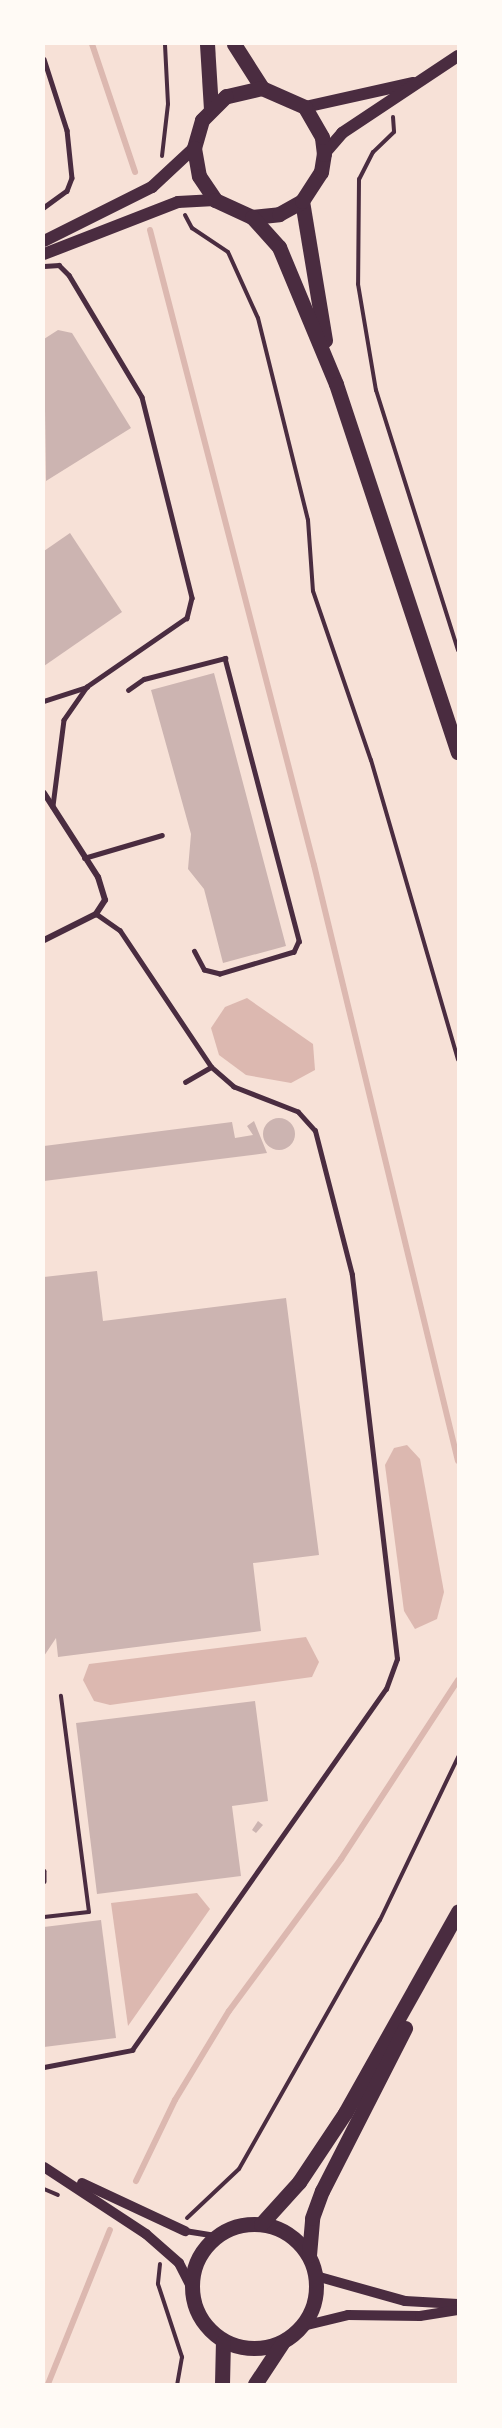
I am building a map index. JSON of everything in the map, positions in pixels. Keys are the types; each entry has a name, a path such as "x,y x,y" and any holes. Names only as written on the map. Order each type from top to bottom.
{"main road":[{"path":"44,241 152,187 194,148 211,109 207,44"},
{"path":"234,44 262,88 305,107 315,121 324,154 321,172 302,201 279,214 252,217"},
{"path":"324,154 342,133 426,80 459,56"},
{"path":"305,107 426,80"},
{"path":"211,109 235,93 262,88"},
{"path":"194,148 199,176 214,200"},
{"path":"44,254 178,202 214,200 252,217 279,247 336,384 459,752"},
{"path":"302,201 314,290 336,384"},
{"path":"282,2343 263,2349 223,2341 196,2310 192,2288 202,2251 216,2236 261,2224 299,2182 421,1986 459,1912"},
{"path":"309,2255 312,2218 322,2191 396,2048 421,1986"},
{"path":"255,2385 282,2343 303,2326 312,2311 316,2276 309,2255 297,2240 261,2224"},
{"path":"222,2385 223,2341"}],"street":[{"path":"44,793 104,892 96,914 44,940"},
{"path":"44,2166 185,2231 216,2236"},
{"path":"44,2166 146,2234 179,2263 192,2288"},
{"path":"316,2276 405,2301 459,2304"},
{"path":"303,2326 348,2314 420,2316 459,2310"}],"lane":[{"path":"44,59 68,130 72,178 67,191 44,208"},
{"path":"44,266 59,265 69,275 142,397 192,598 187,618 87,687 44,701"},
{"path":"128,690 144,679 225,658 299,941 294,952 220,974 204,970 194,951"},
{"path":"53,807 64,720 87,687"},
{"path":"84,858 162,836"},
{"path":"44,2067 132,2050 386,1689 397,1659 352,1275 327,1168 315,1131 298,1112 234,1086 211,1067 120,931 96,914"},
{"path":"185,1082 211,1067"},
{"path":"44,1871 44,1881"}],"path":[{"path":"162,157 168,104 165,44"},
{"path":"392,101 394,132 373,152 359,179 358,284 376,390 459,650"},
{"path":"185,215 192,228 228,252 258,318 308,520 314,591 371,760 459,1060"},
{"path":"44,1917 89,1911 61,1696"},
{"path":"186,2219 239,2169 380,1920 459,1757"},
{"path":"160,2263 158,2284 182,2357 177,2385"}],"shaded area":[{"path":"247,998 313,1044 315,1070 291,1083 246,1075 219,1055 211,1028 225,1007"},
{"path":"407,1445 420,1459 444,1592 437,1619 415,1629 404,1611 385,1465 394,1448"},
{"path":"306,1637 319,1662 312,1677 110,1705 94,1701 83,1680 89,1664"},
{"path":"197,1893 210,1909 128,2026 111,1903"}],"building":[{"path":"58,330 72,333 131,428 46,481 44,339"},
{"path":"70,533 122,612 44,666 44,551"},
{"path":"214,673 286,946 223,963 204,889 188,869 191,834 151,690"},
{"path":"279,1118 290,1123 295,1134 290,1145 279,1150 268,1145 263,1134 268,1123"},
{"path":"254,1121 267,1153 44,1181 44,1146 232,1122 235,1138 253,1135 247,1126"},
{"path":"97,1271 103,1321 286,1298 319,1555 253,1563 261,1631 58,1657 56,1638 44,1656 44,1277"},
{"path":"255,1701 268,1801 232,1806 241,1876 97,1894 76,1723"},
{"path":"258,1821 263,1825 256,1833 252,1830"},
{"path":"101,1920 116,2038 44,2047 44,1927"}],"waterway":[{"path":"92,44 135,172"},
{"path":"150,230 314,865 458,1461"},
{"path":"136,2181 175,2100 229,2011 341,1859 458,1680"},
{"path":"48,2384 110,2230"}]}
